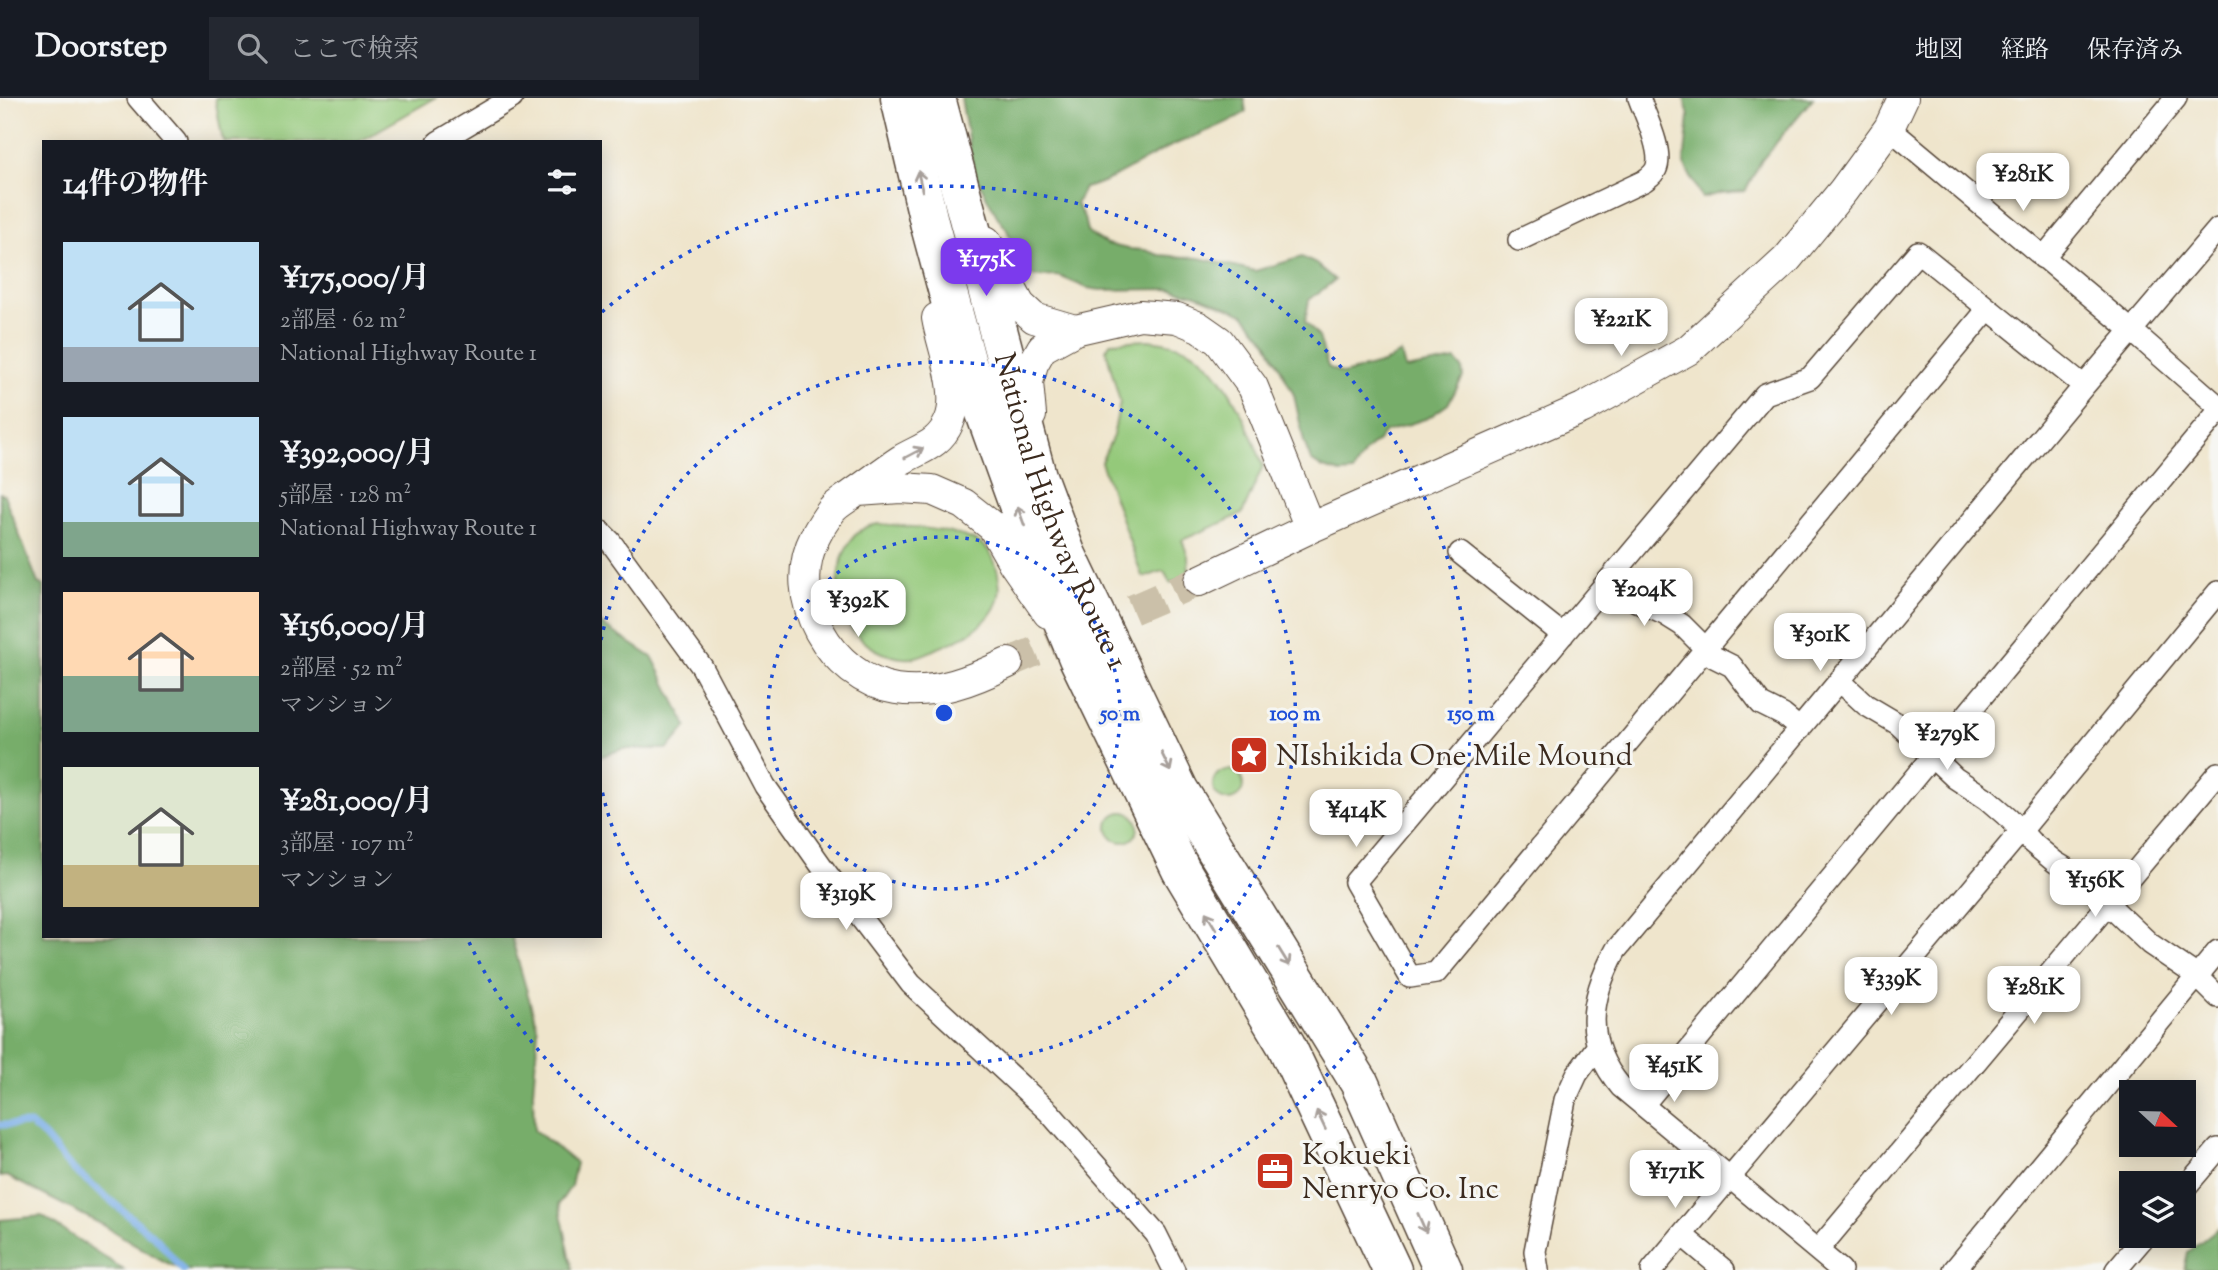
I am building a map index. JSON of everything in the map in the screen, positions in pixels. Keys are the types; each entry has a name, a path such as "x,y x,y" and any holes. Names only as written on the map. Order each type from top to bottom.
{"highway":[{"name":"National Highway Route 1","path":"900,98 930,226 967,363 1042,571 1079,658 1181,870 1286,1045 1392,1270"},
{"name":"National Highway Route 1","path":"936,98 1037,476 1066,552 1179,790 1359,1082 1443,1270"}],"street":[{"path":"138,98 174,140"},
{"path":"441,140 512,98"},
{"path":"1519,240 1644,181 1653,174 1659,159 1639,98"},
{"path":"1199,580 1583,408 1688,350 1787,259 1843,191 1889,128 1903,98"},
{"path":"2043,258 2176,98"},
{"path":"1889,128 2218,406"},
{"path":"962,193 1020,305 1034,318 1075,330"},
{"path":"930,226 937,320 954,394 951,418 939,440 901,460 833,509 815,537 807,556 804,574 812,619 825,643 846,664 867,679 895,689 933,691 977,678 1008,663"},
{"path":"1841,1270 1620,1087 1607,1071 1597,1047 1594,1024 1595,997 1602,974 1616,950 2084,386 2218,230"},
{"path":"1989,309 1436,973 1410,977 1355,882 1765,394 1810,378 1918,252 1989,309 2084,386"},
{"path":"1037,476 1028,382 1042,348 1075,330 1140,314 1177,318 1199,327 1219,341 1253,387 1310,528"},
{"path":"1643,1105 2218,412"},
{"path":"858,491 900,488 932,490 964,504 993,527 1014,564 1079,658"},
{"path":"602,533 702,667 765,786 825,871 911,984 1049,1112 1156,1234 1174,1270"},
{"path":"1460,553 1563,635"},
{"path":"1614,574 1626,585 1636,601 1682,625 1714,657 1732,666 1760,704 1783,715 1800,729"},
{"path":"1651,1270 2021,831 2218,592"},
{"path":"1840,681 1872,709 1898,724 1955,778 1987,799 2049,858 2078,876 2150,944 2197,976 2218,997"},
{"path":"1818,1250 2218,773"},
{"path":"1954,1270 2218,951"},
{"path":"1538,1270 1535,1251 1565,1100 1577,1074 1597,1047"},
{"path":"2196,1175 2218,1149"},
{"path":"1682,1235 1724,1270"},
{"path":"2116,1270 2135,1248"}],"green space":[{"path":"215,98 435,98 362,140 224,140"},
{"path":"961,98 1244,98 1246,112 1237,118 1167,148 1105,181 1084,188 1076,204 1084,217 1087,232 1107,244 1128,249 1199,258 1255,271 1302,257 1316,264 1335,280 1309,300 1305,322 1319,337 1328,367 1343,374 1383,363 1401,353 1405,369 1455,360 1462,368 1463,377 1448,404 1428,418 1385,432 1366,451 1353,472 1341,473 1323,468 1311,460 1304,442 1294,395 1267,342 1244,314 1197,295 1172,289 1100,290 1087,288 1059,276 1036,277 1025,272 1007,230 974,173"},
{"path":"1684,98 1813,98 1761,161 1745,191 1702,198 1684,164 1689,116"},
{"path":"1149,340 1191,351 1216,372 1236,402 1263,466 1242,514 1182,540 1188,556 1189,575 1170,583 1162,571 1142,576 1101,462 1113,436 1120,402 1106,350 1111,342"},
{"path":"0,493 4,495 38,583 42,585 42,938 512,938 538,1030 533,1092 534,1130 576,1163 571,1186 559,1204 573,1270 183,1270 7,1176 0,1177"},
{"path":"880,524 953,534 980,543 992,557 1000,585 997,603 990,615 965,635 918,657 895,657 870,646 848,623 842,609 838,578 847,547 853,538 865,528"},
{"path":"602,624 653,658 687,726 668,749 622,749 602,756"},
{"path":"1228,770 1239,774 1243,785 1239,796 1228,800 1217,796 1213,785 1217,774"},
{"path":"1123,812 1134,816 1138,827 1134,838 1123,842 1112,838 1108,827 1112,816"},
{"path":"42,1216 124,1270 0,1270 0,1220"},
{"path":"2218,1228 2218,1270 2184,1270 2188,1252"}],"waterway":[{"path":"0,1125 30,1124 45,1137 69,1166 157,1239 183,1270"}],"tunnel":[{"path":"1008,663 1199,581"}],"place":[{"name":"NIshikida One Mile Mound","path":"1249,755"},
{"name":"Kokueki Nenryo Co. Inc","path":"1275,1171"}]}
